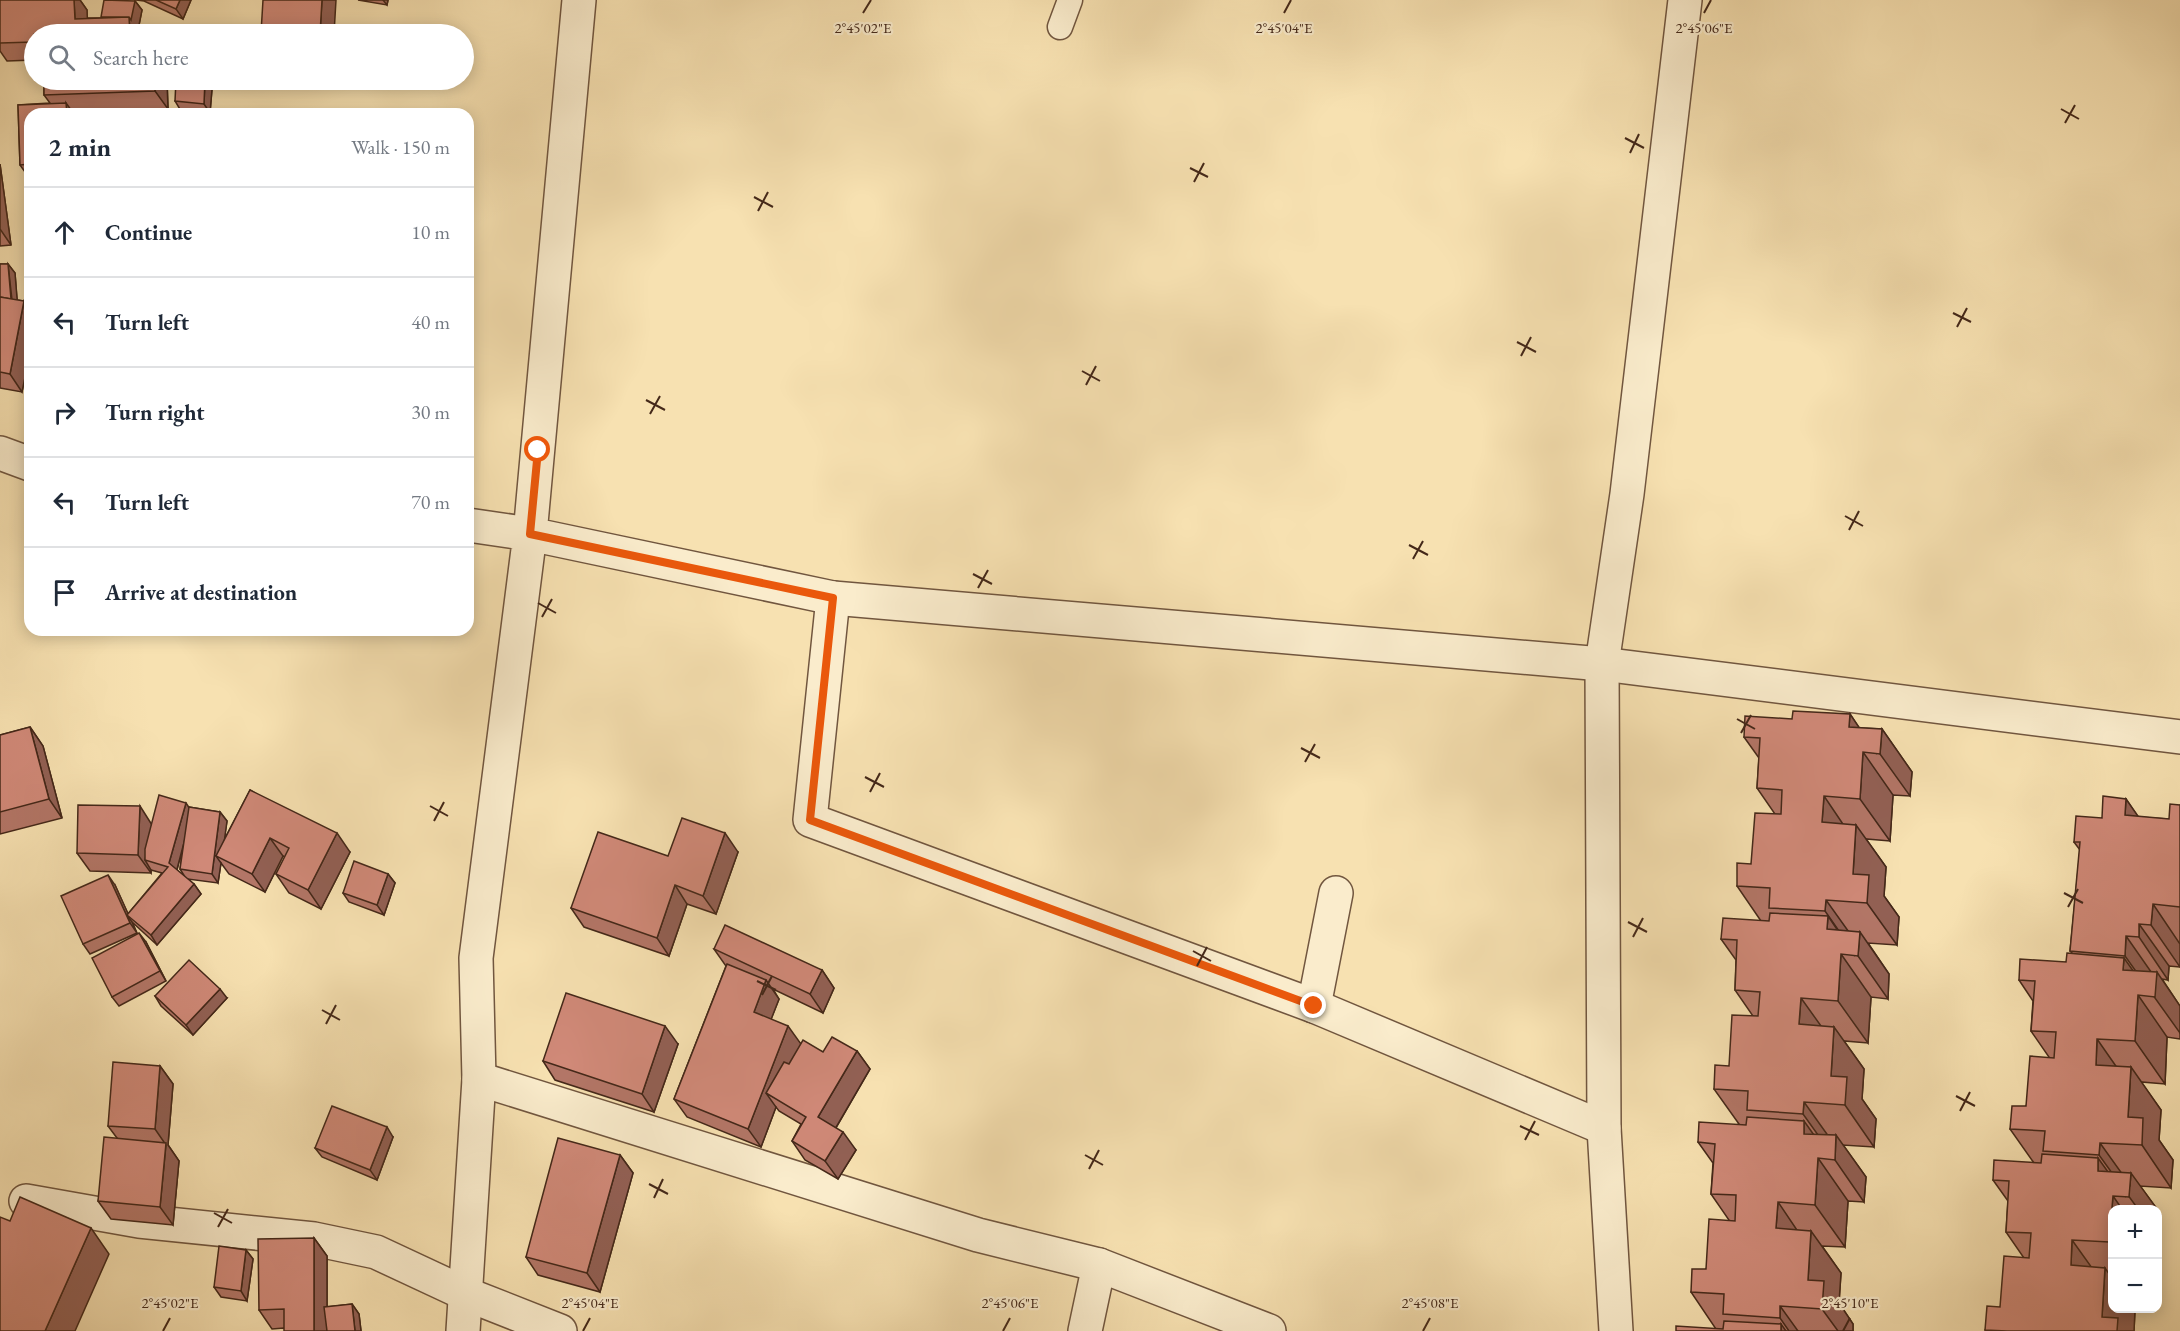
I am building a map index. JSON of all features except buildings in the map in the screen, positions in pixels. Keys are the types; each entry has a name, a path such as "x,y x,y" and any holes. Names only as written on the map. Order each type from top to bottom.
{"street":[{"path":"463,1331 479,1079 476,958 530,534 579,0"},
{"path":"1616,1331 1604,1128 1602,664 1627,494 1685,0"},
{"path":"0,453 24,462"},
{"path":"474,526 530,534 833,598 1602,664 2180,737"},
{"path":"833,598 810,820 1314,1006 1604,1128"},
{"path":"1314,1006 1336,893"},
{"path":"479,1079 978,1235 1099,1265 1269,1331"},
{"path":"26,1201 139,1221 324,1241 376,1252 466,1294 561,1331"},
{"path":"1085,1331 1099,1265"}],"lane":[{"path":"1060,27 1070,0"}],"route":[{"path":"538,450 530,534 833,598 810,820 1314,1006"}]}
